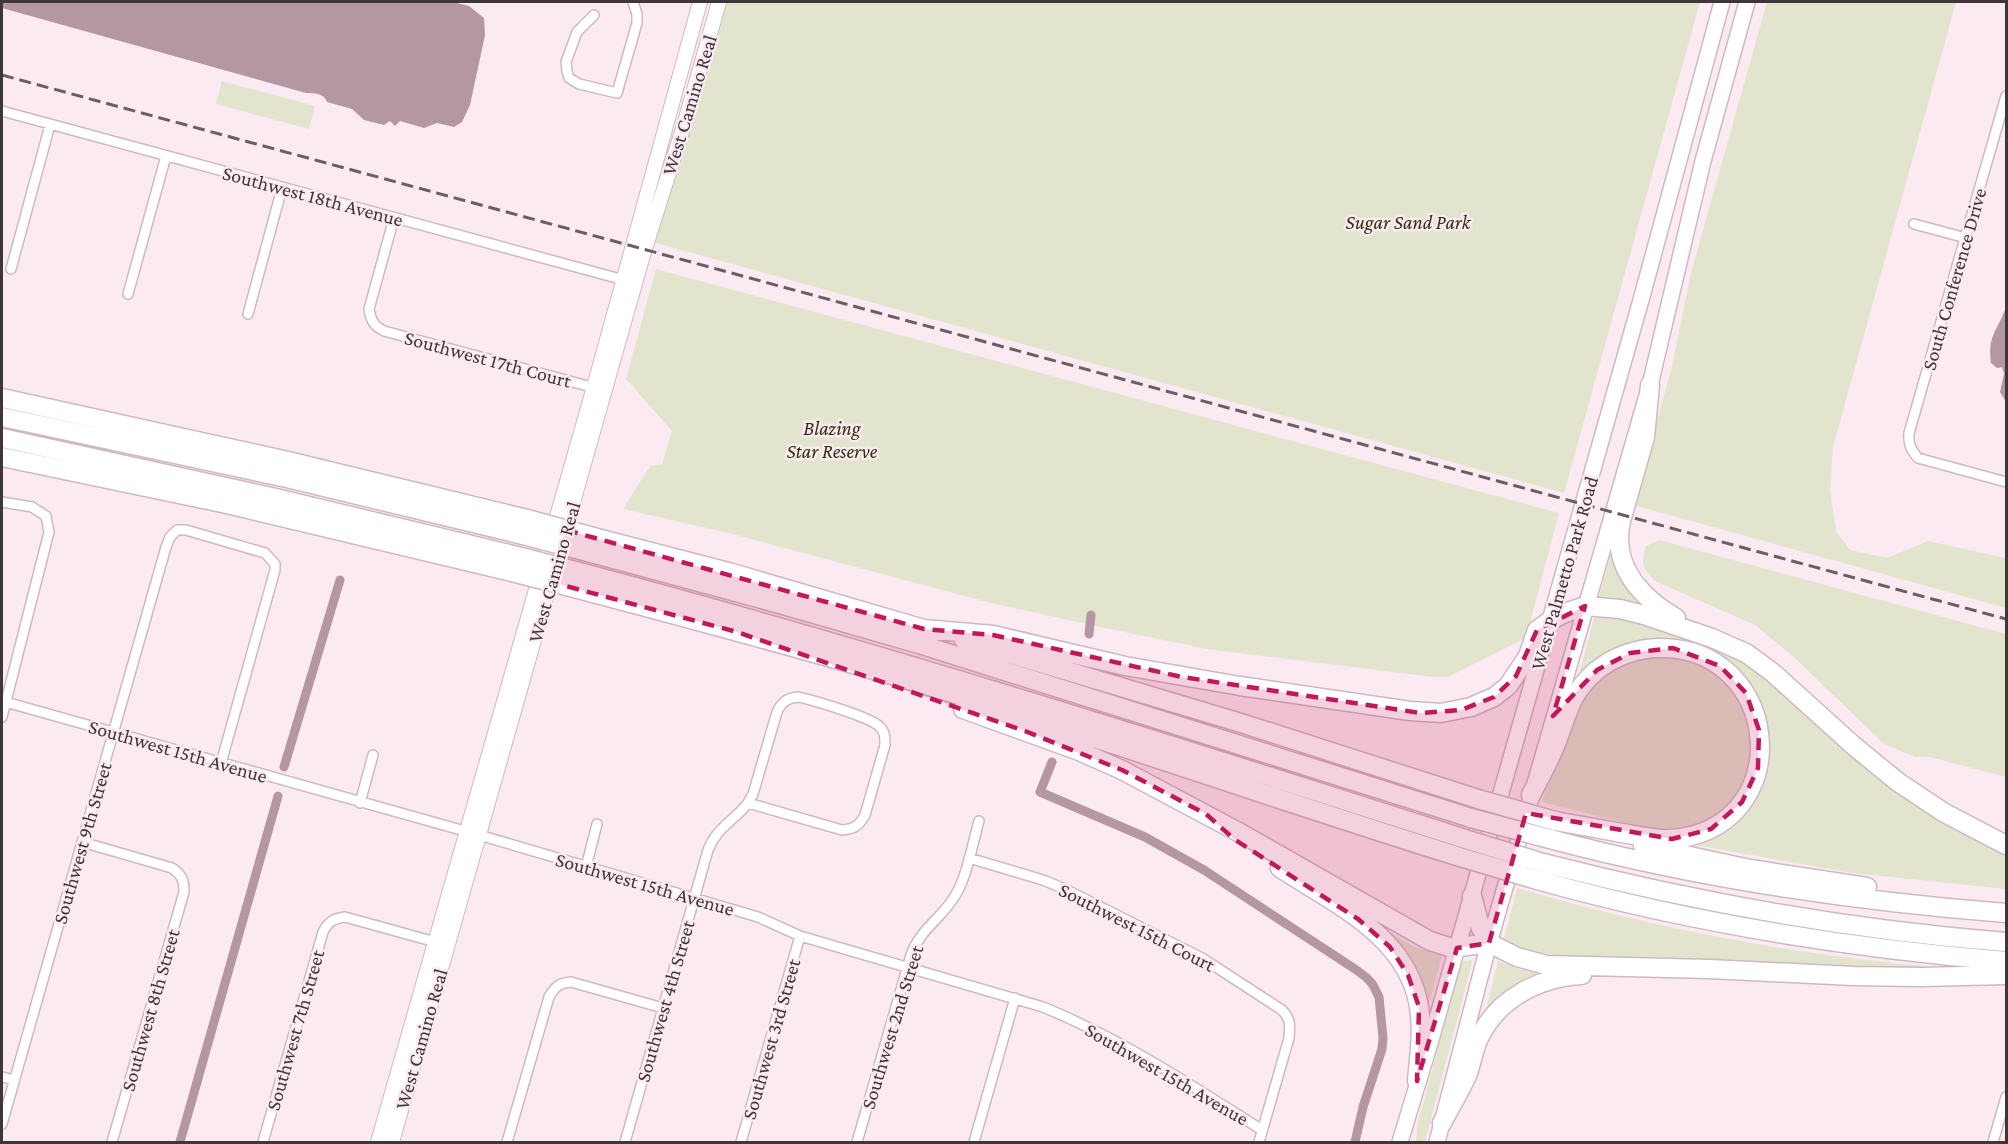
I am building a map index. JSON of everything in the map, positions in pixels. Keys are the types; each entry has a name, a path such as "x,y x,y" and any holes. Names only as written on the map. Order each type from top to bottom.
{"highway":[{"path":"1650,386 1645,437 1618,531 1621,556 1628,575 1649,600 1712,638"},
{"path":"2,398 288,461 591,544 732,573 1241,723 1478,799 1552,830 1572,845 1697,873 1774,887 1872,900 2007,913"},
{"path":"2,417 525,527"},
{"path":"2,438 276,498 581,581 789,629 984,686 1465,839 1540,870 1645,907 1840,944 2007,961"},
{"path":"2,457 515,564"},
{"path":"591,544 771,601 919,644 1471,818 1588,833 1685,856 1835,883 2007,902"},
{"path":"581,581 737,632 827,666 927,696 1072,748 1122,770 1206,814 1441,946 1457,948 1490,943"},
{"path":"924,629 993,635 1115,664 1240,686 1410,711 1441,713 1471,707 1494,697 1508,686 1528,656 1538,630 1551,620 1585,606 1632,611 1712,638 1746,653 1854,746 1920,798 1963,824 2007,845"},
{"path":"737,632 835,658 977,701 1460,857 1655,890 1777,914 1898,932 2007,942"},
{"path":"1531,795 1557,741 1564,717 1572,701 1597,670 1622,656 1656,648 1687,651 1704,656 1734,678 1746,693 1760,730 1761,750 1758,768 1752,785 1742,802 1720,822 1701,833 1672,839 1552,830"},
{"path":"1206,814 1234,839 1376,932 1390,947 1408,975 1419,1007 1418,1081"},
{"path":"1572,845 1685,856"},
{"path":"1472,896 1480,926 1490,943 1517,957 1546,964 1898,977 2007,975"},
{"path":"1442,1123 1468,1074 1480,1035 1494,1016 1521,993 1545,982 1575,976 1709,969"}],"main road":[{"name":"West Palmetto Park Road","path":"1400,1143 1551,620 1722,2"},
{"name":"West Palmetto Park Road","path":"1437,1143 1531,795 1650,386 1703,160 1747,2"}],"street":[{"path":"594,15 578,32 566,62 569,78 579,84 617,93 637,23 633,2"},
{"name":"West Camino Real","path":"600,389 624,280 700,2"},
{"name":"West Camino Real","path":"378,1143 441,943 600,389 685,122 719,2"},
{"name":"South Conference Drive","path":"2007,96 1909,432 1912,451 1920,458 2007,482"},
{"name":"Southwest 18th Avenue","path":"2,111 624,280"},
{"path":"11,269 50,125"},
{"path":"128,294 166,156"},
{"path":"248,314 282,188"},
{"name":"Southwest 17th Court","path":"394,218 369,309 376,327 600,389"},
{"path":"1914,224 1966,238"},
{"path":"2,502 32,507 46,516 49,532 4,701 2,717"},
{"name":"Southwest 9th Street","path":"2,1124 166,547 170,537 177,530 186,530 265,553 275,564 221,763"},
{"path":"799,697 826,704 873,722 885,735 885,745 866,816 861,824 852,830 842,830 748,803 753,794 777,712 781,704 789,698 799,697"},
{"name":"Southwest 15th Avenue","path":"4,701 694,898 758,917 800,936 1015,998 1068,1017 1118,1042 1262,1130"},
{"path":"360,802 373,755"},
{"name":"Southwest 4th Street","path":"625,1143 712,841 725,824 742,811 748,803"},
{"name":"Southwest 2nd Street","path":"857,1143 908,967 919,938 955,897 963,879 979,820"},
{"path":"586,867 597,824"},
{"name":"Southwest 8th Street","path":"82,842 172,868 180,874 184,882 184,892 112,1143"},
{"name":"Southwest 15th Court","path":"969,858 1059,886 1202,958 1282,1010 1289,1017 1289,1038 1262,1130"},
{"name":"Southwest 7th Street","path":"263,1143 327,924 335,918 345,917 441,943"},
{"name":"Southwest 3rd Street","path":"741,1143 800,936"},
{"name":"West Camino Real","path":"392,1143 441,943"},
{"path":"507,1143 549,997 554,989 562,983 571,982 663,1008"},
{"path":"974,1143 1015,998"},
{"path":"2,1077 14,1080"},
{"path":"1993,1143 2006,1100"},
{"path":"1259,1143 1262,1130"}],"highlighted area":[{"path":"566,530 924,629 993,635 1182,677 1421,713 1461,710 1494,697 1516,676 1537,630 1585,606 1553,716 1597,670 1630,653 1673,648 1720,666 1746,693 1759,730 1758,768 1742,802 1711,829 1672,839 1526,813 1489,943 1457,948 1417,1081 1419,1007 1408,975 1390,947 1358,919 1234,839 1206,814 1122,770 1025,731 737,632 551,582"}],"green space":[{"name":"Sugar Sand Park","path":"722,2 1700,2 1564,493 652,242"},
{"path":"1767,2 1956,2 1833,447 1830,491 1836,531 1850,550 1887,558 1928,541 2006,558 2006,608 1633,505 1672,367 1691,273"},
{"path":"222,81 315,106 309,129 216,104"},
{"name":"Blazing Star Reserve","path":"656,269 1559,513 1526,638 1448,677 1207,649 991,603 725,532 623,509 650,466 662,464 672,431 626,379"},
{"path":"1659,540 2006,634 2006,777 1930,757 1915,757 1884,744 1796,659 1755,625 1657,582 1646,570 1643,558 1646,546"},
{"path":"1613,548 1623,580 1642,606 1599,597"},
{"path":"1607,615 1623,616 1735,653 2006,852 2006,889 1852,873 1689,844 1700,842 1714,834 1747,802 1758,707 1681,645 1578,678 1594,618"},
{"path":"1652,653 1706,664 1744,700 1754,755 1742,789 1720,815 1682,830 1653,830 1542,802 1564,727 1602,672"},
{"path":"1517,888 1622,916 1728,939 1836,956 1944,968 1944,975 1533,955 1504,939"},
{"path":"1383,929 1417,948 1442,956 1426,1015"},
{"path":"1473,959 1425,1142 1416,1142 1417,1127 1461,962"},
{"path":"1498,961 1516,968 1551,974 1484,1018"}],"shaded area":[{"path":"2,2 453,2 469,6 484,18 485,35 470,105 462,122 454,127 437,123 424,128 400,121 395,126 390,121 384,125 364,120 352,109 327,102 318,94 306,93 2,8"},
{"path":"2006,307 2006,402 2000,392 2004,374 2002,367 1997,368 1991,363 1990,354 1992,339"}],"waterway":[{"path":"284,767 340,580"},
{"path":"1089,634 1091,615"},
{"path":"1052,762 1040,792 1145,837 1204,870 1355,969 1373,985 1379,997 1382,1049 1363,1107 1355,1142"},
{"path":"180,1142 278,796"}],"railway":[{"path":"2,75 2006,619"}]}
